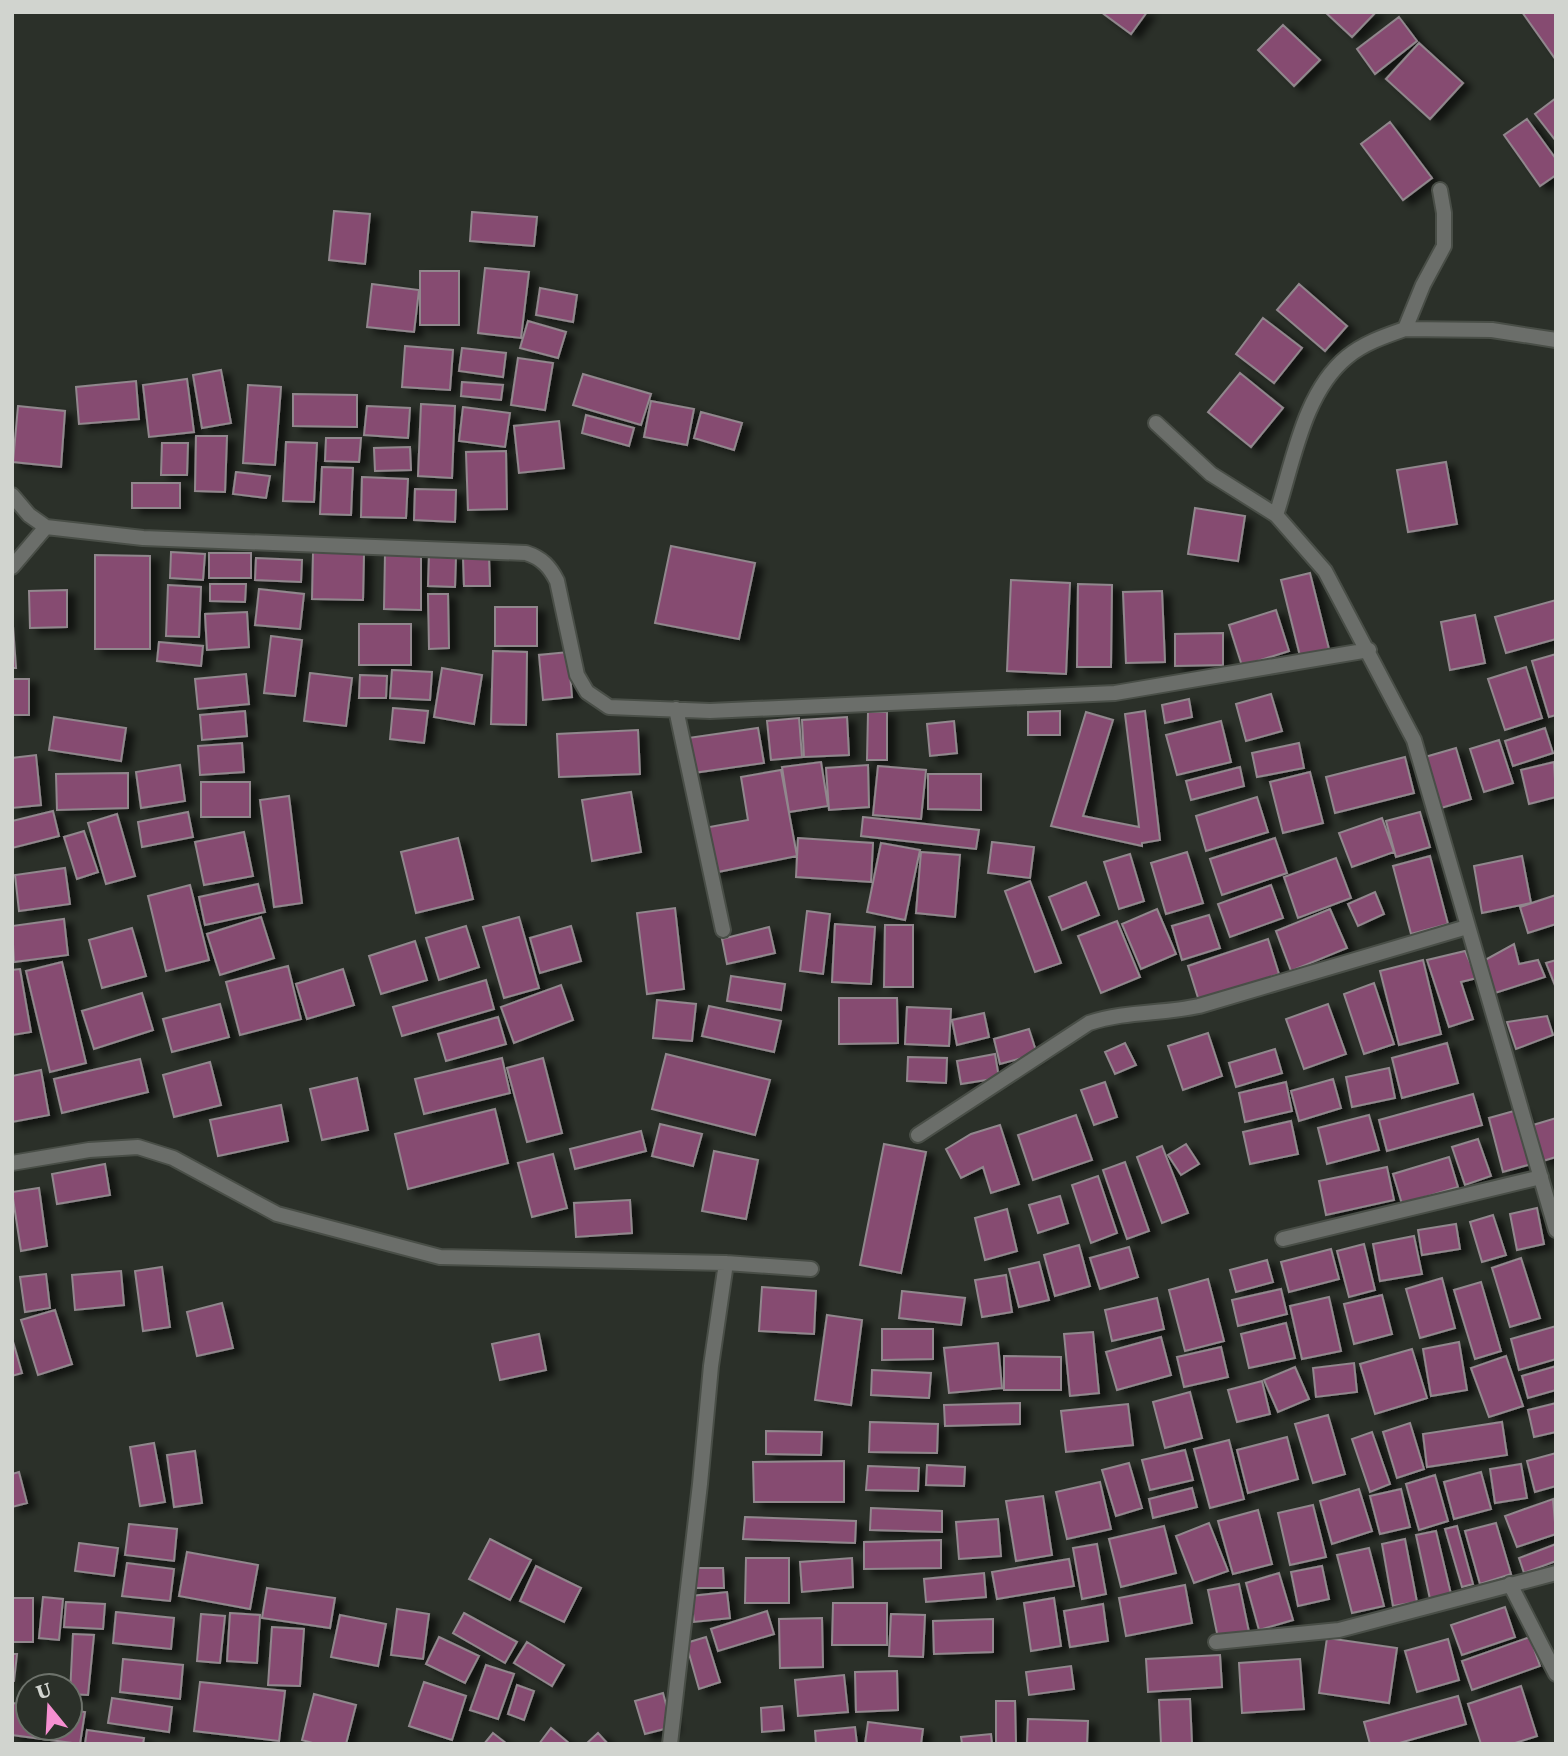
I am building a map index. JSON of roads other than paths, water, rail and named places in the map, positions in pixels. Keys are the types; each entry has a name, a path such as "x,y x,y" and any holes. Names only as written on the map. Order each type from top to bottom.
{"street":[{"path":"1405,329 1423,285 1444,246 1444,213 1440,190"},
{"path":"1276,514 1310,411 1326,380 1346,358 1373,341 1405,329 1492,330 1556,340"},
{"path":"1156,423 1211,474 1276,514 1325,571 1414,740 1556,1230"},
{"path":"12,495 29,515 46,527 143,538 526,553 550,568 557,581 577,675 587,692 609,707 710,711 1115,693 1368,650"},
{"path":"12,567 46,527"},
{"path":"676,709 723,930"},
{"path":"918,1135 1089,1023 1117,1014 1175,1011 1199,1006 1468,927"},
{"path":"12,1163 89,1150 138,1147 173,1158 277,1214 440,1257 726,1263 811,1269"},
{"path":"1283,1239 1541,1177"},
{"path":"670,1744 701,1484 711,1366 726,1263"},
{"path":"1216,1642 1339,1630 1556,1573"},
{"path":"1510,1584 1556,1674"}]}
